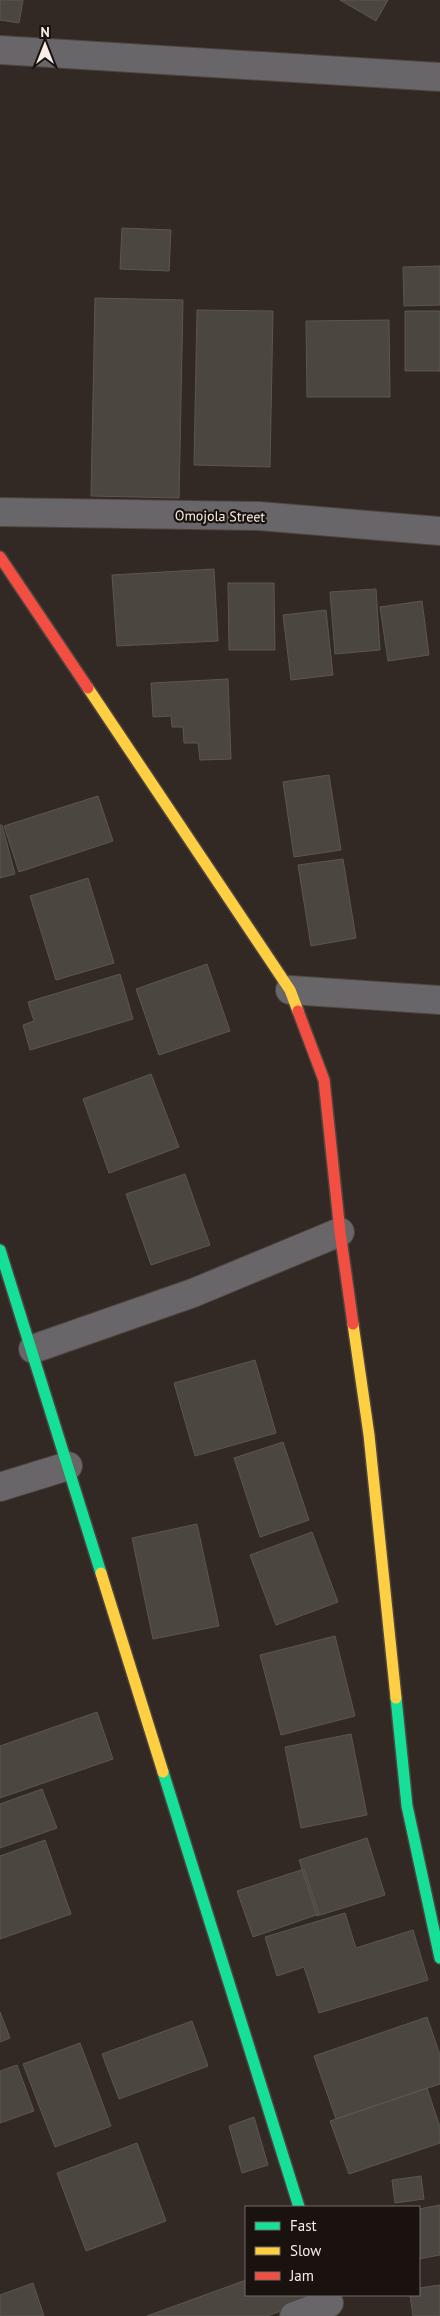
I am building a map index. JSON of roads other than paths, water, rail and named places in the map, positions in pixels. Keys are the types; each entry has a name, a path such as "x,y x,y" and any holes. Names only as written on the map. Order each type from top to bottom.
{"street":[{"path":"0,50 440,77"},
{"name":"Omojola Street","path":"0,512 258,516 440,531"},
{"path":"0,558 290,990 324,1080 330,1122 340,1232 369,1435 406,1806 440,1958"},
{"path":"290,990 440,1000"},
{"path":"32,1349 193,1293 340,1232"},
{"path":"0,1250 299,2206"},
{"path":"0,1487 68,1466"},
{"path":"294,2316 330,2304"}]}
